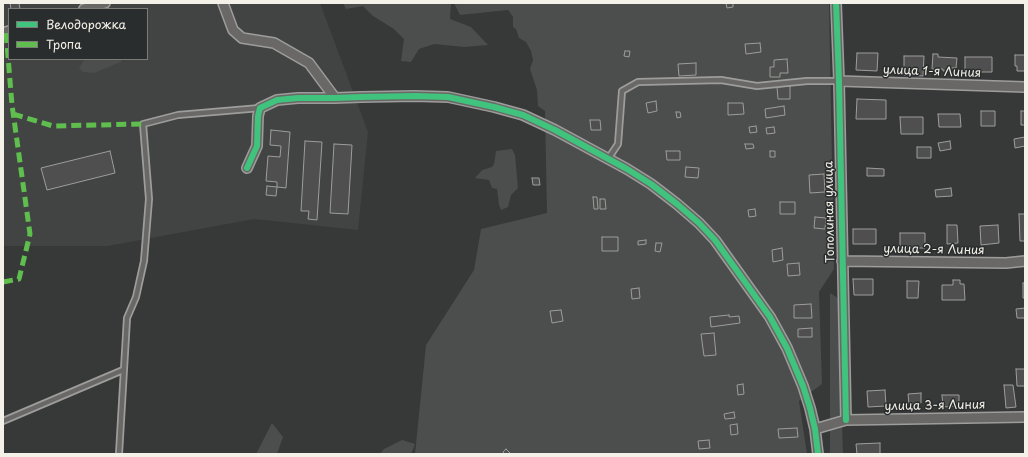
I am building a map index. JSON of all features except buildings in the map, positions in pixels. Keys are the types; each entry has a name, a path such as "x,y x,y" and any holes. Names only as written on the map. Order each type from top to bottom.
{"street":[{"path":"87,8 104,3"},
{"path":"223,3 232,30 242,38 274,43 309,63 334,98"},
{"name":"Тополиная улица","path":"836,3 846,420"},
{"name":"улица 1-я Линия","path":"839,81 1025,87"},
{"path":"246,168 257,146 258,116 260,108 277,100 361,96 448,97 494,106 523,115 555,130 651,184 677,204 714,240 770,317 787,348 803,386 815,429 818,454"},
{"name":"улица 2-я Линия","path":"842,261 1006,263 1025,261"},
{"name":"улица 3-я Линия","path":"815,429 846,420 1025,417"}],"lane":[{"path":"608,159 618,144 622,91 638,82 721,80 757,86 807,81 839,81"},
{"path":"119,454 126,318 136,297 144,261 149,199 143,124 178,115 260,108"},
{"path":"3,421 124,370"}],"shaded area":[{"path":"3,3 320,3 368,132 358,230 254,219 108,246 3,246"},
{"path":"343,3 451,3 450,19 471,27 488,45 464,47 434,44 419,49 411,62 401,61 404,39 394,29 373,16 363,6 346,9"},
{"path":"454,3 829,3 834,269 819,292 822,384 799,401 807,454 415,454 426,345 474,270 481,229 547,213 545,111 538,106 537,90 530,69 533,60 531,51 526,42 519,38 516,29 513,27 513,17 508,10 460,15"},
{"path":"84,60 121,60 121,62 94,73 83,72 79,68"},
{"path":"512,149 515,155 518,188 511,195 508,207 501,210 497,189 492,188 489,180 475,178 482,170 492,167 494,164 496,151"},
{"path":"830,293 838,298 843,454 830,454"},
{"path":"272,423 283,437 277,454 256,454"},
{"path":"402,440 415,444 411,454 380,454 384,449"}],"marked path":[{"path":"6,32 8,56"},
{"path":"3,282 19,279 30,234 12,105 8,60"},
{"path":"13,114 53,126 143,124"}],"cycle path":[{"path":"836,3 846,420"},
{"path":"247,168 257,146 258,116 260,108 277,100 298,98 415,96 448,97 523,115 555,130 627,169 651,184 699,223 715,240 770,317 787,348 803,386 810,408 815,429 818,454"}]}
